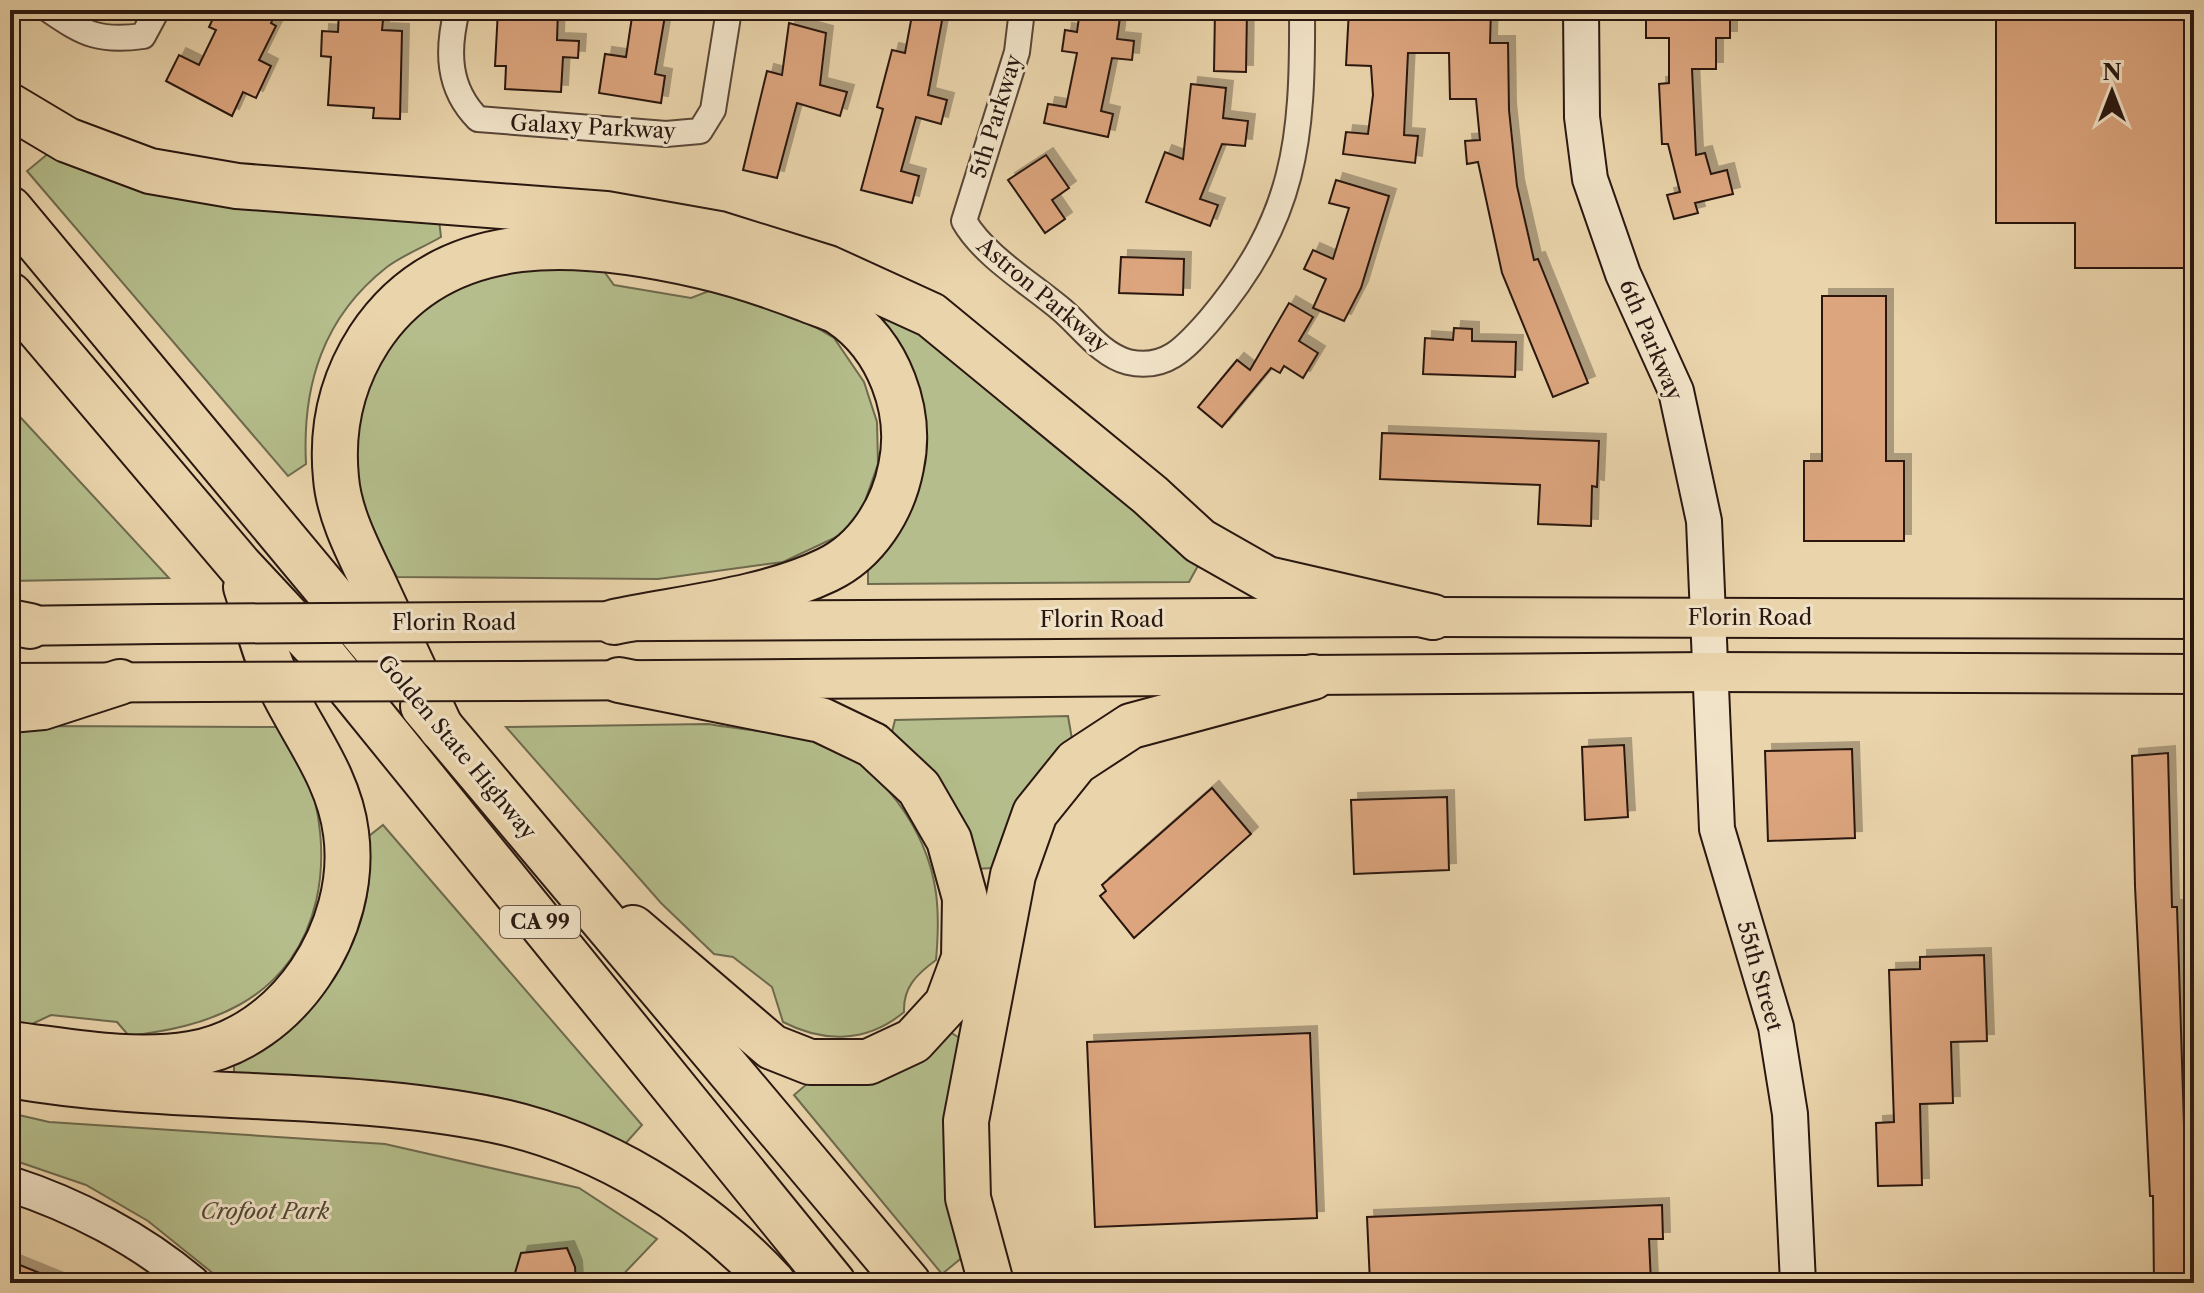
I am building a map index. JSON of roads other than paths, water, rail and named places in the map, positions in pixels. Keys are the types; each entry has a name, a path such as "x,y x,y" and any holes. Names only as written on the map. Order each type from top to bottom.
{"highway":[{"path":"10,106 67,140 150,171 237,186 606,214 719,234 828,268 931,315 1150,495 1200,541 1267,579 1433,617"},
{"name":"Golden State Highway","path":"10,209 547,856 908,1283"},
{"path":"441,728 353,538 336,481 335,422 353,365 385,316 430,277 483,254 542,246 644,253 744,275 840,312 876,348 899,393 906,444 896,493 870,537 830,569 783,587 614,622"},
{"name":"Golden State Highway","path":"10,295 240,566 324,656 833,1283"},
{"path":"10,337 97,395"},
{"path":"10,1044 135,1059 193,1054 248,1032 294,996 328,948 346,891 346,832 330,776 276,678 240,566"},
{"path":"991,1283 968,1198 966,1121 1013,875 1035,813 1076,762 1131,726 1313,677"},
{"path":"547,856 772,1047 810,1062 868,1062 913,1041 947,1004 964,958 965,898 949,840 919,788 873,745 821,720 619,680"},
{"path":"10,710 43,707 120,682"},
{"path":"10,1075 76,1087 417,1108 496,1121 608,1160 660,1189 706,1220 773,1283"}],"main road":[{"name":"Florin Road","path":"17,625 1433,617 2194,619"},
{"path":"10,683 1313,677 1710,672 2194,674"}],"street":[{"path":"49,10 73,27 111,41 143,36 157,10"},
{"name":"Galaxy Parkway","path":"457,10 448,44 454,81 463,104 478,119 666,134 700,131 713,110 729,10"},
{"name":"5th Parkway","path":"964,221 1017,52 1022,10"},
{"name":"Astron Parkway","path":"964,221 976,243 1011,267 1105,350 1126,362 1148,364 1171,360 1230,295 1267,240 1283,202 1296,148 1303,69 1302,10"},
{"name":"6th Parkway","path":"1581,10 1582,117 1590,179 1623,274 1676,391 1704,521 1710,672"},
{"name":"55th Street","path":"1710,672 1717,829 1776,1027 1790,1114 1798,1283"},
{"path":"10,1184 42,1194 140,1245 192,1283"}],"park label":[{"name":"Crofoot Park","path":"265,1211"}]}
